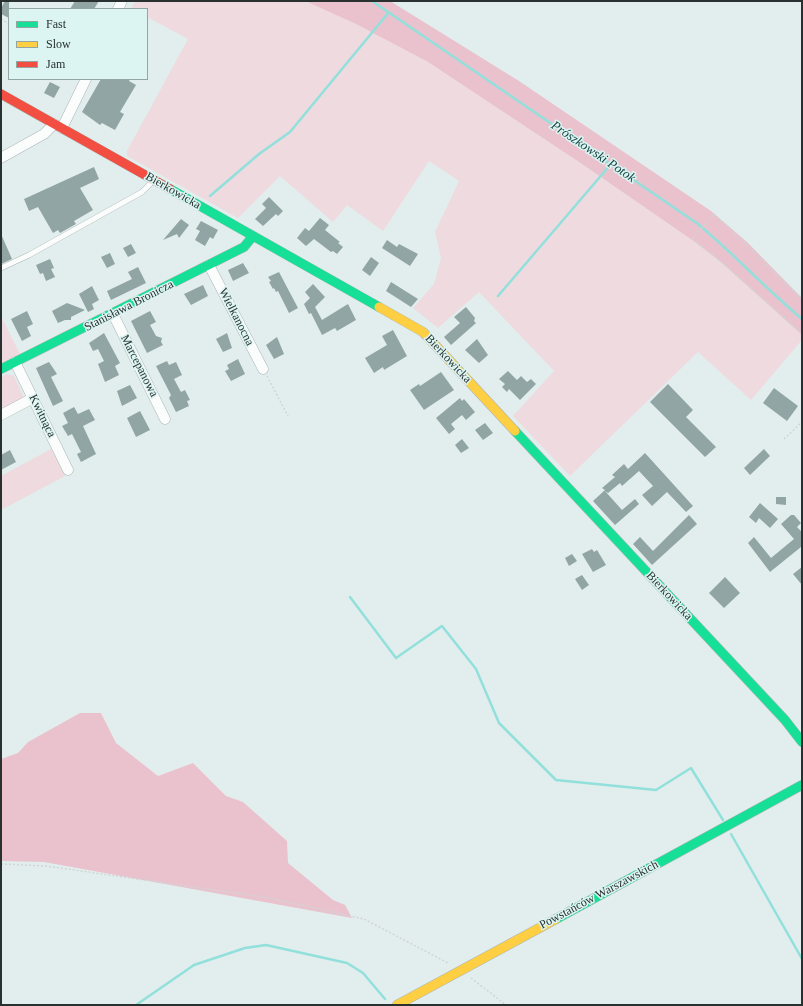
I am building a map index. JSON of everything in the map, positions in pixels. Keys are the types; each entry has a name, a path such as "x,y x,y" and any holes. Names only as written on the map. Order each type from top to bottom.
{"street":[{"path":"1,158 58,126 85,80"},
{"name":"Bierkowicka","path":"1,94 404,320 432,340 785,720 802,742"},
{"name":"Stanisława Bronicza","path":"1,369 244,247 253,236"},
{"name":"Wielkanocna","path":"209,265 263,369"},
{"name":"Marcepanowa","path":"113,314 165,419"},
{"name":"Kwitnąca","path":"15,362 68,470"},
{"path":"1,415 33,398"},
{"name":"Powstańców Warszawskich","path":"397,1005 802,785"}],"lane":[{"path":"1,268 29,255 142,192 154,180"}],"path":[{"path":"802,299 714,214 692,240 719,260 802,333"},
{"path":"263,369 288,416"},
{"path":"784,439 802,422"},
{"path":"1,864 46,866 270,898 364,919 414,944 461,971 506,1005"}],"shaded area":[{"path":"135,1 305,1 356,24 428,62 582,164 695,242 722,263 802,335 802,340 751,400 698,352 570,476 513,416 554,371 479,292 438,328 413,308 434,284 441,258 435,232 459,181 429,161 383,231 347,205 333,222 280,176 238,218 127,156 127,151 188,39 148,18 148,8 132,8"},
{"path":"305,1 390,1 519,81 711,211 747,242 802,298 802,335 722,263 695,242 582,164 428,62 356,24"},
{"path":"1,316 20,354 1,363"},
{"path":"7,374 14,376 24,398 1,410 1,377"},
{"path":"51,449 65,476 1,510 1,476"},
{"path":"80,713 101,713 116,743 158,776 193,763 226,796 243,802 287,841 288,863 333,900 345,905 352,918 44,862 1,861 1,759 18,753 28,742"}],"building":[{"path":"5,1 9,1 8,18 1,14 1,8"},
{"path":"75,1 99,1 95,8 71,8"},
{"path":"100,80 130,80 136,85 120,112 124,114 115,130 102,123 100,125 82,112"},
{"path":"50,82 60,87 54,98 44,93"},
{"path":"94,167 99,179 80,188 93,210 74,221 76,224 60,233 58,230 53,233 38,207 29,211 24,199"},
{"path":"269,197 283,211 278,216 276,214 263,226 255,219 266,208 262,204"},
{"path":"320,218 329,225 325,230 340,242 338,243 343,247 337,254 333,251 331,252 314,239 306,246 297,238 305,228 309,231"},
{"path":"181,219 189,225 179,238 177,234 163,240"},
{"path":"201,221 218,230 213,239 210,237 205,246 195,240 200,231 196,229"},
{"path":"1,234 12,259 1,264"},
{"path":"387,240 397,247 399,244 418,254 410,266 382,248"},
{"path":"131,244 136,253 128,257 123,248"},
{"path":"110,253 115,264 107,268 101,257"},
{"path":"371,257 379,263 370,276 362,270"},
{"path":"50,259 54,268 51,269 55,277 46,281 43,273 40,274 36,265"},
{"path":"243,263 249,273 233,281 228,270"},
{"path":"138,267 146,283 111,300 107,291 132,279 128,272"},
{"path":"279,272 298,308 289,313 278,291 276,292 274,288 273,289 269,282 271,281 268,277"},
{"path":"391,282 418,299 411,307 386,291"},
{"path":"313,284 325,297 315,307 322,320 348,304 356,320 337,331 335,328 322,335 311,313 309,314 304,304 310,298 305,292"},
{"path":"203,285 208,296 191,305 184,294"},
{"path":"92,286 99,300 92,304 94,309 88,312 79,294"},
{"path":"67,303 85,310 71,317 71,320 65,320 58,323 52,311"},
{"path":"466,307 475,318 474,321 476,323 451,345 444,337 460,323 454,317"},
{"path":"27,311 33,324 27,327 31,336 22,341 11,319"},
{"path":"150,311 156,322 150,325 156,336 162,338 161,342 163,345 147,353 131,321"},
{"path":"393,330 407,356 384,370 383,367 374,373 365,358 387,345 382,336"},
{"path":"104,333 120,363 115,366 119,375 105,382 98,364 104,361 98,349 93,351 89,343"},
{"path":"227,333 232,348 223,352 216,339"},
{"path":"277,337 284,354 274,359 266,345"},
{"path":"477,339 488,355 479,363 465,350"},
{"path":"238,359 245,374 231,381 225,371 229,369 227,365"},
{"path":"167,361 169,365 176,362 182,375 174,379 181,392 185,390 190,400 187,401 189,406 176,412 169,398 171,395 156,366"},
{"path":"49,362 57,374 51,377 63,401 53,406 36,368"},
{"path":"508,371 517,380 521,376 527,382 531,379 536,384 520,400 509,389 507,392 502,387 505,384 499,379"},
{"path":"441,372 454,390 424,410 410,390 419,384 420,386"},
{"path":"668,384 693,410 686,417 716,447 705,457 650,402"},
{"path":"130,385 137,398 122,406 117,391"},
{"path":"774,388 798,406 787,421 763,403"},
{"path":"460,398 462,401 464,399 475,412 466,420 462,415 451,424 455,429 449,434 436,418"},
{"path":"74,407 78,414 89,409 95,420 83,426 96,454 81,462 77,454 81,452 72,434 68,436 62,426 68,423 63,413"},
{"path":"140,411 150,430 136,437 127,418"},
{"path":"485,423 493,433 483,440 475,430"},
{"path":"462,439 469,448 461,453 455,445"},
{"path":"764,449 770,456 750,475 744,468"},
{"path":"10,450 16,462 1,470 1,455"},
{"path":"645,453 693,506 686,512 667,492 652,506 642,495 653,486 639,471 622,486 620,483 608,493 605,491 622,510 635,499 639,504 615,525 593,501 605,490 602,488 615,477 612,475 624,464 628,469"},
{"path":"776,497 786,497 786,505 776,504"},
{"path":"760,503 778,519 770,528 759,518 756,523 749,517"},
{"path":"689,515 697,524 652,565 633,544 640,537 653,551"},
{"path":"791,515 794,515 801,523 797,527 802,532 802,548 801,547 770,572 748,543 754,537 771,558 794,539 781,524"},
{"path":"592,549 594,552 597,550 606,565 593,572 582,554"},
{"path":"572,554 577,561 569,566 565,558"},
{"path":"802,567 802,585 793,574"},
{"path":"582,575 589,585 582,590 575,579"},
{"path":"725,577 740,593 724,608 709,593"}],"waterway":[{"name":"Prószkowski Potok","path":"372,1 698,224 802,319"},
{"path":"210,196 259,154 290,132 389,12"},
{"path":"498,296 611,164"},
{"path":"350,597 396,658 442,626 476,669 499,723 556,780 656,790 691,768 723,820"},
{"path":"731,834 802,959"},
{"path":"136,1005 194,965 245,948 266,945 347,963 363,973 385,999"}],"traffic: fast":[{"path":"170,189 379,307"},
{"path":"1,369 244,247 253,236"},
{"path":"515,431 785,720 802,742"},
{"path":"556,919 802,785"}],"traffic: slow":[{"path":"379,307 423,332 515,431"},
{"path":"397,1005 556,919"}],"traffic: jam":[{"path":"1,94 170,189"}]}
